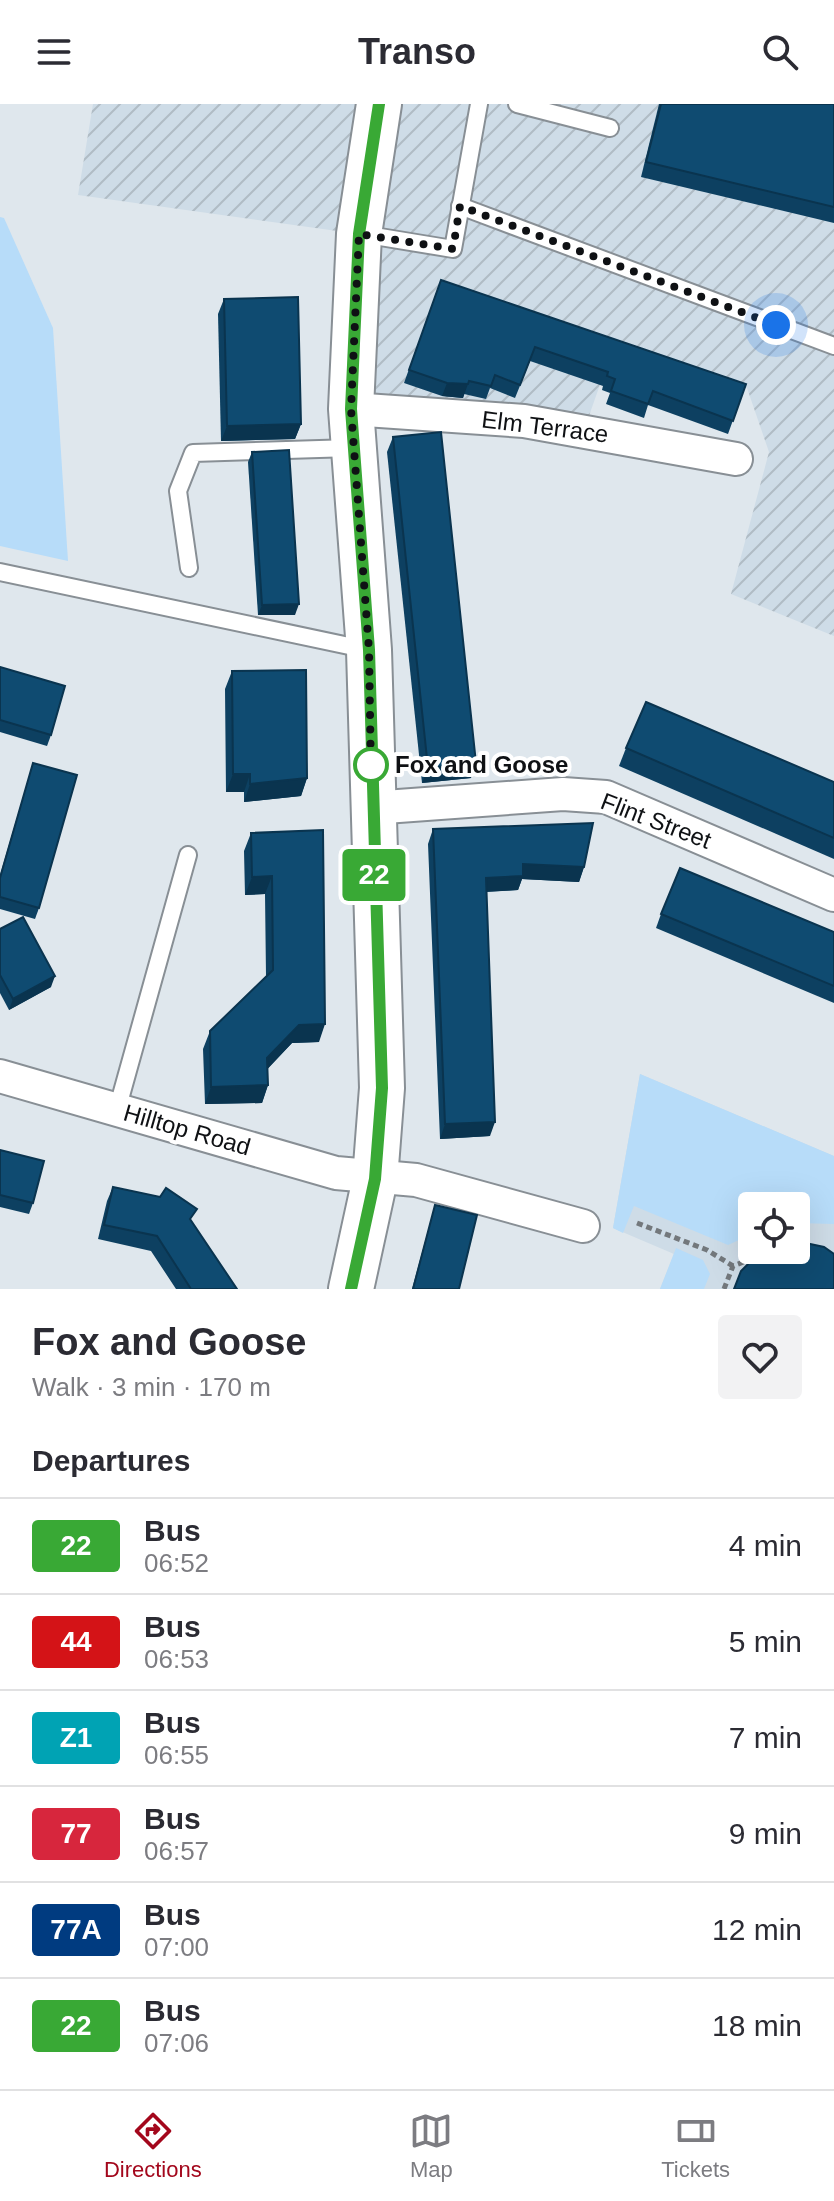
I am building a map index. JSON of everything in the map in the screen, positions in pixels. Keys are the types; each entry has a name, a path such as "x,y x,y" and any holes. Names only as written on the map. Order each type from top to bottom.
{"street":[{"path":"351,1289 375,1179 382,1088 371,808 369,650 352,429 359,234 379,104"},
{"name":"Elm Terrace","path":"352,429 524,421 736,459"},
{"name":"Flint Street","path":"371,808 563,794 606,797 834,895"},
{"name":"Hilltop Road","path":"0,1076 336,1173 375,1179 416,1180 583,1226"}],"lane":[{"path":"359,234 453,249 479,104"},
{"path":"517,104 610,128"},
{"path":"460,206 834,346"},
{"path":"189,568 178,491 193,453 352,429"},
{"path":"0,572 369,650"},
{"path":"117,1110 188,855"}],"path":[{"path":"637,1223 707,1250 733,1266"},
{"path":"724,1289 733,1266 738,1264"}],"shaded area":[{"path":"93,104 355,104 378,110 380,104 834,104 834,636 731,594 769,452 747,388 615,342 584,430 351,409 359,234 78,195"},
{"path":"0,217 4,218 53,328 68,561 0,546"},
{"path":"640,1074 834,1156 834,1289 660,1289 674,1254 613,1228"},
{"path":"640,1074 834,1156 834,1224 810,1223 810,1192 738,1192 738,1240 728,1245 634,1206 623,1233 613,1228"},
{"path":"676,1248 703,1260 710,1274 704,1289 660,1289"}],"building":[{"path":"661,104 834,104 834,207 646,162"},
{"path":"441,280 746,384 733,421 653,391 648,404 611,391 615,379 607,376 608,372 535,347 520,385 495,375 491,386 469,381 468,384 447,383 409,370"},
{"path":"298,297 301,424 227,426 224,299"},
{"path":"441,432 476,763 428,768 393,437"},
{"path":"289,450 299,604 262,605 252,452"},
{"path":"0,667 65,686 51,735 0,720"},
{"path":"306,670 307,778 250,784 250,774 233,774 232,671"},
{"path":"646,702 834,782 834,838 626,748"},
{"path":"33,763 77,775 39,908 0,897 0,878"},
{"path":"593,823 584,867 523,864 523,876 486,878 495,1122 445,1124 433,829"},
{"path":"323,830 325,1024 299,1025 267,1058 268,1085 211,1087 210,1031 273,970 272,876 252,877 251,833"},
{"path":"680,868 834,932 834,986 661,914"},
{"path":"23,917 55,976 13,999 0,975 0,929"},
{"path":"0,1150 44,1161 33,1203 0,1195"},
{"path":"113,1187 160,1197 166,1188 197,1209 190,1219 237,1289 191,1289 157,1236 104,1225"},
{"path":"435,1205 477,1215 459,1289 413,1289"},
{"path":"810,1244 824,1247 834,1254 834,1289 734,1289 741,1271 748,1264 810,1264"}],"bus line":[{"name":"22","path":"351,1289 375,1179 382,1088 371,808 369,650 351,409 352,322 359,234 379,104"}],"place":[{"name":"Fox and Goose","path":"371,765"}],"route":[{"path":"371,765 371,776 369,650 351,409 352,322 359,234 453,249 460,206 776,325"}]}
